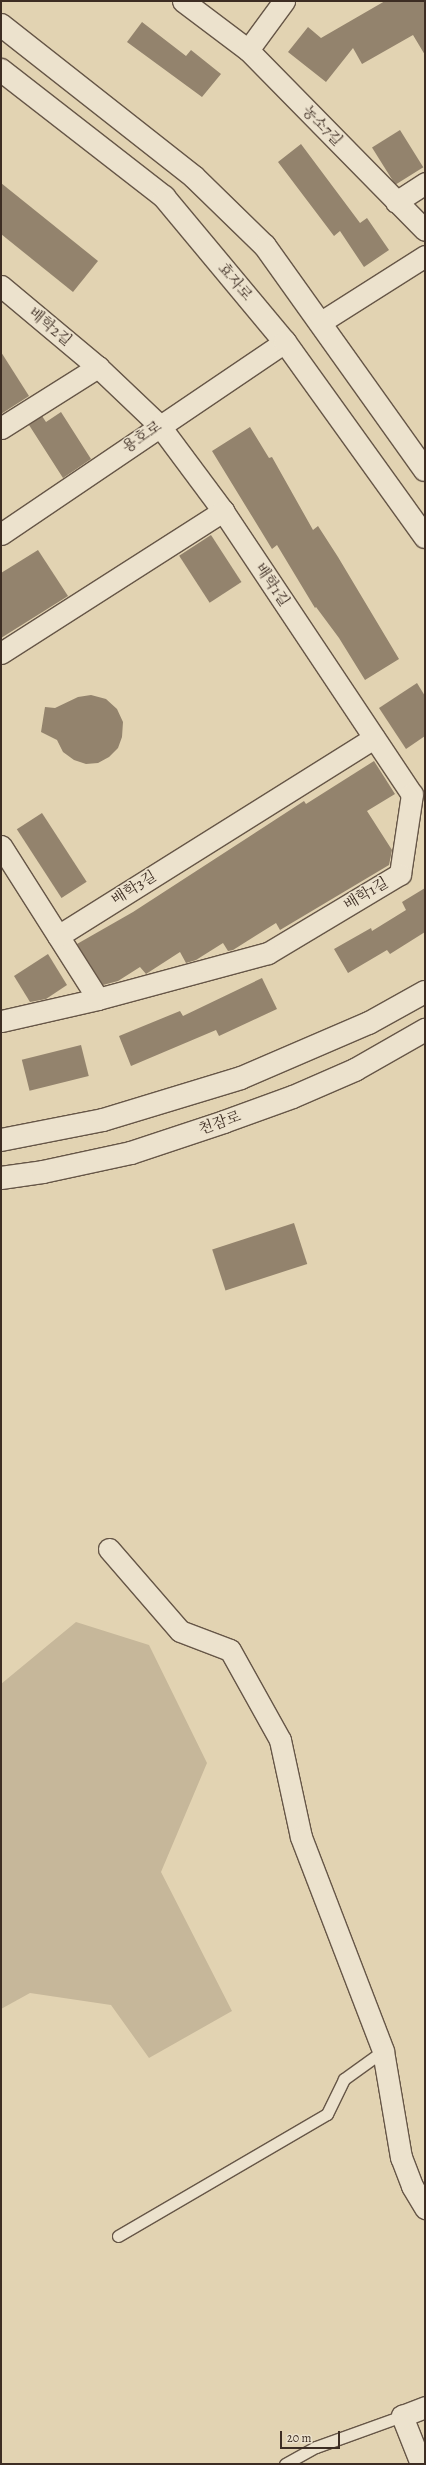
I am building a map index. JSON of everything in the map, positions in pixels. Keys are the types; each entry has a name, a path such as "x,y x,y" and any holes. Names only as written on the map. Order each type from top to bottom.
{"street":[{"name":"농소7길","path":"183,1 248,50 425,230"},
{"path":"248,50 284,1"},
{"path":"1,25 194,177 265,246 322,322 425,470"},
{"name":"효자로","path":"1,70 164,197 285,342 425,537"},
{"path":"396,202 425,183"},
{"path":"322,322 425,256"},
{"name":"배학2길","path":"1,286 98,367 159,424"},
{"name":"용호로","path":"1,534 159,424 285,342"},
{"path":"1,428 98,367"},
{"name":"배학1길","path":"98,999 268,953 400,874 412,794 223,511 159,424"},
{"path":"1,653 223,511"},
{"name":"배학3길","path":"58,936 374,738"},
{"path":"1,846 98,999 1,1021"},
{"path":"1,1140 103,1120 241,1078 369,1023 425,992"},
{"name":"천잠로","path":"1,1178 43,1172 131,1153 224,1122 293,1097 355,1070 425,1030"},
{"path":"109,1549 180,1631 230,1650 280,1740 301,1837 383,2051 401,2157 412,2186 425,2208"},
{"path":"421,2464 402,2416 425,2407"}],"lane":[{"path":"118,2236 327,2114 344,2080 383,2051"},
{"path":"285,2464 316,2448 402,2416"}],"shaded area":[{"path":"76,1622 149,1645 207,1763 161,1872 232,2011 149,2058 111,2005 30,1993 1,2009 1,1684"}],"building":[{"path":"385,1 425,1 425,55 413,35 362,64 353,48 326,82 288,52 308,27 321,38"},
{"path":"142,22 186,56 191,50 221,74 202,97 127,42"},
{"path":"400,130 423,167 395,185 372,147"},
{"path":"301,144 360,223 367,218 389,250 364,267 340,231 334,236 278,162"},
{"path":"1,183 98,261 73,292 1,234"},
{"path":"1,352 29,396 1,414"},
{"path":"61,412 91,459 63,478 29,425 42,416 46,422"},
{"path":"250,427 269,458 272,457 313,530 318,526 338,557 399,659 365,680 339,638 316,607 315,608 277,545 272,549 212,451"},
{"path":"211,535 241,582 210,603 179,556"},
{"path":"38,550 68,596 1,638 1,573"},
{"path":"417,683 425,696 425,736 406,749 379,708"},
{"path":"91,695 106,699 117,709 123,722 122,737 118,748 109,757 98,763 86,764 74,760 63,752 57,740 41,732 45,707 55,708 78,697"},
{"path":"374,761 395,794 367,811 392,850 389,865 280,930 276,923 233,950 228,951 223,943 196,960 186,963 180,952 146,974 140,967 118,981 103,985 77,944 133,912 304,801 306,804"},
{"path":"42,813 87,882 62,898 17,829"},
{"path":"425,888 425,932 390,954 387,950 348,973 334,949 371,928 372,931 406,910 402,902"},
{"path":"48,954 67,985 46,999 30,1002 14,976"},
{"path":"262,978 277,1009 219,1036 216,1030 131,1066 119,1036 180,1011 183,1016"},
{"path":"81,1045 89,1076 30,1091 22,1060"},
{"path":"294,1223 307,1264 225,1290 212,1250"}]}
